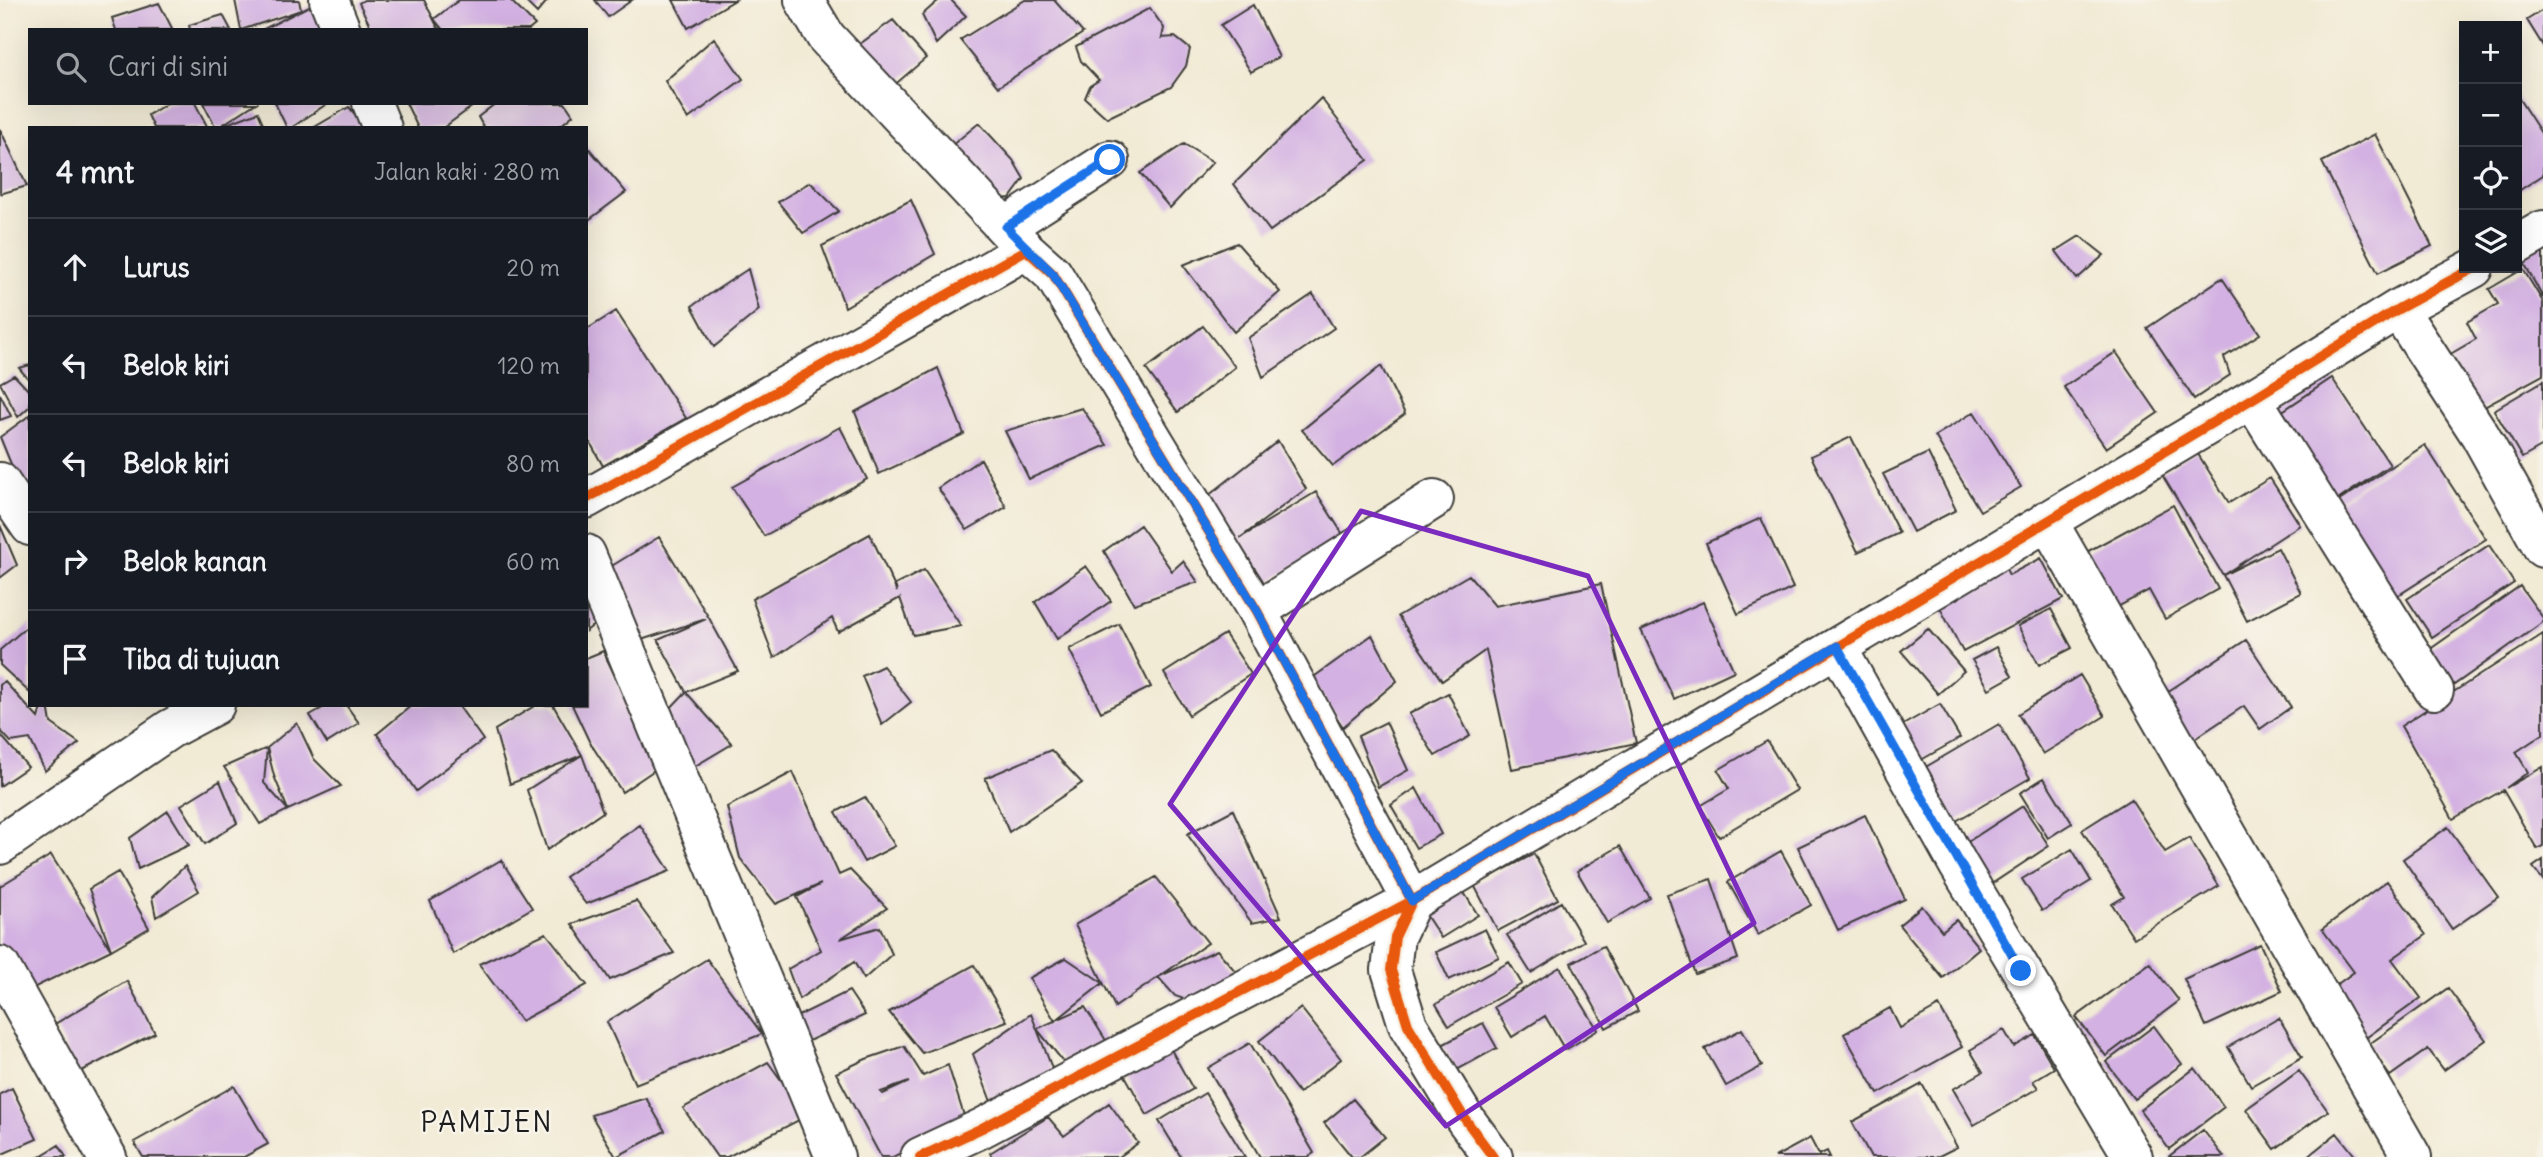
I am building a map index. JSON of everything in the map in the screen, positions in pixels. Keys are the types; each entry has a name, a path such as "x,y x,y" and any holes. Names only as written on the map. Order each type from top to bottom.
{"street":[{"path":"329,0 340,28"},
{"path":"804,0 826,37 1053,274 1257,611 1412,901"},
{"path":"373,105 381,126"},
{"path":"588,498 1016,238 1110,160"},
{"path":"2522,241 2543,230"},
{"path":"919,1157 982,1128 1412,901 2398,309 2465,273"},
{"path":"2398,309 2473,424 2543,548"},
{"path":"2252,399 2434,690"},
{"path":"0,482 28,523"},
{"path":"1257,611 1434,499"},
{"path":"2047,520 2412,1157"},
{"path":"588,559 835,1157"},
{"path":"1837,646 1959,866 2133,1157"},
{"path":"0,845 162,717 206,707"},
{"path":"1412,901 1395,937 1391,970 1408,1025 1465,1119 1493,1157"},
{"path":"0,966 107,1157"}],"highlighted area":[{"path":"1361,511 1588,576 1754,923 1446,1126 1170,804"}],"building":[{"path":"235,0 299,0 301,10 241,28"},
{"path":"364,0 424,0 438,28 371,28 359,3"},
{"path":"459,0 510,0 535,25 531,28 441,28 434,19"},
{"path":"524,0 548,0 537,13"},
{"path":"595,0 632,0 608,17"},
{"path":"673,0 735,0 688,28"},
{"path":"939,0 951,0 966,16 936,44 922,15"},
{"path":"1025,0 1054,0 1083,33 998,87 960,40"},
{"path":"159,3 172,28 115,28 112,18"},
{"path":"1253,5 1279,57 1251,72 1221,25"},
{"path":"309,6 323,28 266,28"},
{"path":"1150,8 1164,28 1162,38 1175,37 1190,49 1186,66 1171,87 1107,118 1085,98 1090,86 1099,80 1081,61 1076,47"},
{"path":"2543,10 2543,46 2527,20"},
{"path":"223,15 230,28 190,28 189,25"},
{"path":"893,20 926,58 891,88 853,49"},
{"path":"714,38 743,79 688,119 665,81"},
{"path":"1321,98 1368,160 1270,231 1234,184"},
{"path":"2522,104 2543,136 2543,175 2522,189"},
{"path":"165,105 196,105 207,126 153,126 148,115"},
{"path":"204,105 253,105 221,126 215,126"},
{"path":"276,105 325,105 294,126 286,126"},
{"path":"407,105 474,105 446,126 417,126"},
{"path":"493,105 566,105 573,115 560,126 483,126 478,117"},
{"path":"349,107 364,126 316,126"},
{"path":"258,112 264,126 222,126"},
{"path":"979,123 1013,160 1024,179 1010,198 993,200 946,150"},
{"path":"0,129 27,186 0,194"},
{"path":"2375,134 2432,246 2378,273 2322,162"},
{"path":"1184,144 1213,162 1170,208 1140,173"},
{"path":"588,147 626,192 588,220"},
{"path":"810,182 839,211 803,233 778,202"},
{"path":"911,200 935,254 845,307 822,246"},
{"path":"2080,236 2104,255 2077,279 2056,251"},
{"path":"1237,243 1280,292 1234,332 1183,265"},
{"path":"2543,244 2543,298 2522,259"},
{"path":"748,269 759,310 714,347 692,306"},
{"path":"2522,270 2543,302 2543,375 2479,410 2447,356 2476,339 2467,322 2498,304 2489,289 2516,273 2522,273"},
{"path":"2222,278 2260,334 2224,357 2230,375 2194,399 2147,328"},
{"path":"1313,294 1334,328 1263,377 1248,338"},
{"path":"616,311 686,418 603,466 588,439 588,329"},
{"path":"1203,326 1235,367 1178,412 1146,369"},
{"path":"2116,352 2158,413 2106,448 2064,387"},
{"path":"28,366 28,379 19,368"},
{"path":"1381,366 1405,414 1333,466 1302,430"},
{"path":"938,368 964,434 879,474 855,412"},
{"path":"14,375 28,390 28,408 18,417 0,383"},
{"path":"2332,378 2390,465 2333,503 2275,416"},
{"path":"2543,381 2543,446 2522,458 2494,410"},
{"path":"0,394 11,416 0,420"},
{"path":"1082,408 1107,445 1029,479 1005,431"},
{"path":"1974,412 2021,487 1980,511 1935,436"},
{"path":"28,416 28,486 22,491 0,437"},
{"path":"840,427 867,479 764,536 732,487"},
{"path":"1851,437 1899,533 1858,552 1811,456"},
{"path":"1278,441 1306,489 1240,538 1316,492 1344,536 1265,584 1208,496"},
{"path":"2425,445 2486,539 2394,598 2333,505"},
{"path":"2196,451 2229,503 2270,478 2300,525 2223,575 2161,473"},
{"path":"1928,453 1956,510 1913,532 1883,474"},
{"path":"981,459 1006,507 967,530 938,488"},
{"path":"2173,505 2218,589 2165,619 2149,590 2112,610 2081,555"},
{"path":"1761,518 1793,588 1738,614 1706,543"},
{"path":"0,525 17,565 0,578"},
{"path":"1140,525 1172,571 1183,561 1198,582 1134,604 1104,551"},
{"path":"870,534 897,592 895,585 924,570 961,626 913,635 900,598 838,632 832,618 774,658 752,599"},
{"path":"659,537 738,671 686,692 658,640 706,619 641,640 597,575"},
{"path":"2489,545 2514,583 2432,637 2407,599"},
{"path":"2278,548 2301,593 2247,621 2223,575"},
{"path":"2041,558 2063,599 1963,652 1937,602 2005,567 2009,575"},
{"path":"1086,566 1111,601 1057,639 1035,602"},
{"path":"1469,575 1495,606 1601,584 1636,743 1512,769 1486,650 1442,681 1398,616"},
{"path":"2520,586 2543,618 2543,622 2454,685 2429,650"},
{"path":"588,598 604,617 588,629"},
{"path":"1703,602 1734,671 1674,699 1641,630"},
{"path":"2051,609 2072,648 2039,665 2018,626"},
{"path":"1119,624 1151,687 1101,712 1069,649"},
{"path":"28,626 28,691 0,665 0,650"},
{"path":"1928,629 1964,671 1938,694 1901,651"},
{"path":"1225,634 1251,674 1189,715 1164,673"},
{"path":"2543,634 2543,734 2516,752 2528,772 2506,788 2543,767 2543,846 2537,849 2503,790 2453,819 2401,726"},
{"path":"1372,635 1397,681 1343,727 1311,679"},
{"path":"2246,640 2291,707 2260,729 2244,706 2188,743 2158,698"},
{"path":"1996,647 2012,676 1989,689 1972,660"},
{"path":"603,651 659,767 622,792 589,741 573,707 588,707 588,657"},
{"path":"883,666 911,702 882,725 862,676"},
{"path":"2080,675 2105,716 2043,754 2018,714"},
{"path":"4,681 38,718 41,707 48,707 51,723 79,743 45,771 30,739 11,742 0,730 0,685"},
{"path":"686,692 732,744 690,769 664,715"},
{"path":"1448,693 1470,736 1435,756 1409,714"},
{"path":"1940,704 1960,738 1914,764 1894,730"},
{"path":"324,707 347,707 359,723 327,743 310,715"},
{"path":"410,707 459,707 483,740 416,791 377,734"},
{"path":"533,707 554,707 582,755 510,784 495,730"},
{"path":"1386,722 1408,770 1378,787 1358,736"},
{"path":"297,723 314,759 341,786 288,810 274,776 267,748"},
{"path":"1999,724 2030,778 1956,821 1924,768"},
{"path":"0,734 28,767 0,786"},
{"path":"1767,741 1797,790 1719,837 1700,806 1729,789 1718,770"},
{"path":"267,748 264,783 288,810 260,824 224,767"},
{"path":"1051,750 1082,783 1009,832 985,778"},
{"path":"582,755 603,812 547,850 527,790"},
{"path":"793,772 839,875 850,870 887,908 840,939 880,927 892,954 864,979 854,962 799,999 788,969 821,950 797,897 821,884 776,904 740,858 727,807"},
{"path":"2044,778 2072,823 2048,838 2020,793"},
{"path":"220,781 237,823 205,844 181,805"},
{"path":"1416,788 1441,834 1416,848 1391,805"},
{"path":"865,797 895,846 864,862 836,812"},
{"path":"2131,799 2165,852 2189,838 2219,886 2134,938 2112,904 2124,897 2082,830"},
{"path":"2023,806 2049,846 1990,885 1963,845"},
{"path":"1233,810 1281,917 1252,923 1187,834"},
{"path":"168,811 189,845 138,869 130,838"},
{"path":"1865,815 1905,899 1838,930 1798,847"},
{"path":"640,825 670,871 586,904 565,877"},
{"path":"2448,827 2498,897 2452,929 2403,859"},
{"path":"1620,846 1650,898 1607,923 1577,871"},
{"path":"2072,849 2091,881 2042,911 2022,879"},
{"path":"1781,851 1811,905 1758,935 1728,882"},
{"path":"1534,854 1558,899 1498,931 1474,885"},
{"path":"51,855 111,950 25,992 0,950 0,886"},
{"path":"501,860 532,908 453,954 430,901"},
{"path":"2543,860 2543,880 2533,867"},
{"path":"185,866 199,891 156,917 152,897"},
{"path":"118,872 149,928 111,950 89,889"},
{"path":"1156,877 1208,943 1115,1007 1075,925"},
{"path":"1711,879 1738,959 1695,974 1667,894"},
{"path":"2387,881 2426,935 2392,959 2421,998 2363,1040 2328,991 2354,972 2322,929"},
{"path":"1463,891 1478,915 1441,938 1426,915"},
{"path":"636,901 674,953 610,980 572,924"},
{"path":"1561,902 1584,941 1531,973 1507,935"},
{"path":"1922,906 1942,931 1956,920 1979,948 1943,978 1899,925"},
{"path":"1485,929 1499,957 1449,980 1436,952"},
{"path":"546,933 587,985 521,1021 479,964"},
{"path":"2260,944 2282,991 2206,1026 2184,979"},
{"path":"1603,946 1638,1011 1606,1028 1571,963"},
{"path":"1217,950 1238,974 1195,1003 1175,996 1158,977"},
{"path":"1066,958 1103,983 1055,1021 1029,978"},
{"path":"707,959 762,1034 635,1084 607,1022"},
{"path":"1509,962 1522,984 1449,1026 1436,1004"},
{"path":"2150,963 2179,1001 2106,1056 2076,1017"},
{"path":"974,965 1007,1021 922,1053 889,1012"},
{"path":"1560,967 1598,1030 1565,1050 1545,1016 1512,1037 1494,1007"},
{"path":"127,981 155,1033 76,1074 55,1024"},
{"path":"2448,988 2486,1040 2444,1070 2428,1049 2390,1076 2368,1045"},
{"path":"849,991 865,1015 804,1043 796,1017"},
{"path":"1939,1006 1962,1047 1878,1094 1844,1034 1890,1008 1900,1028"},
{"path":"1085,1007 1112,1050 1070,1070 1037,1029"},
{"path":"1301,1008 1341,1059 1299,1093 1259,1041"},
{"path":"1031,1014 1055,1076 992,1104 973,1054"},
{"path":"2279,1018 2302,1057 2251,1086 2228,1047"},
{"path":"1483,1023 1497,1048 1457,1070 1442,1045"},
{"path":"2154,1026 2182,1064 2134,1099 2106,1062"},
{"path":"1742,1029 1762,1066 1726,1086 1705,1049"},
{"path":"2004,1030 2014,1047 2035,1035 2054,1068 2033,1081 2038,1088 1974,1125 1953,1089 1983,1072 1970,1050"},
{"path":"1250,1043 1314,1153 1308,1157 1260,1157 1208,1068"},
{"path":"904,1046 923,1076 948,1065 965,1119 893,1157 881,1157 836,1073","holes":["909,1082 883,1094 881,1092"]},
{"path":"1169,1046 1193,1089 1147,1115 1123,1072"},
{"path":"768,1062 807,1116 727,1157 717,1157 683,1108"},
{"path":"2195,1068 2224,1107 2169,1149 2140,1110"},
{"path":"2299,1071 2328,1111 2275,1149 2246,1109"},
{"path":"1922,1084 1957,1147 1937,1157 1871,1157 1852,1122"},
{"path":"234,1086 268,1144 244,1157 143,1157 134,1142"},
{"path":"12,1088 37,1139 0,1155 0,1094"},
{"path":"1205,1093 1245,1157 1181,1157 1159,1121"},
{"path":"646,1098 665,1131 616,1157 591,1115"},
{"path":"1353,1099 1385,1137 1360,1157 1352,1157 1324,1123"},
{"path":"1109,1103 1138,1143 1119,1157 992,1157 990,1153 1048,1117 1064,1136"},
{"path":"2203,1130 2224,1157 2168,1157"},
{"path":"2337,1133 2356,1157 2307,1157"},
{"path":"1810,1138 1819,1155 1827,1151 1830,1157 1775,1157"},
{"path":"59,1145 66,1157 39,1157"}],"cycle path":[{"path":"588,498 1026,250 1053,274 1257,611 1412,901 1395,937 1391,970 1408,1025 1465,1119 1493,1157"},
{"path":"920,1157 982,1128 1412,901 2398,309 2465,273"}],"district":[{"name":"PAMIJEN","path":"487,1122"}],"route":[{"path":"1110,160 1006,227 1026,250 1053,274 1257,611 1412,901 1837,646 1959,866 2021,971"}]}
